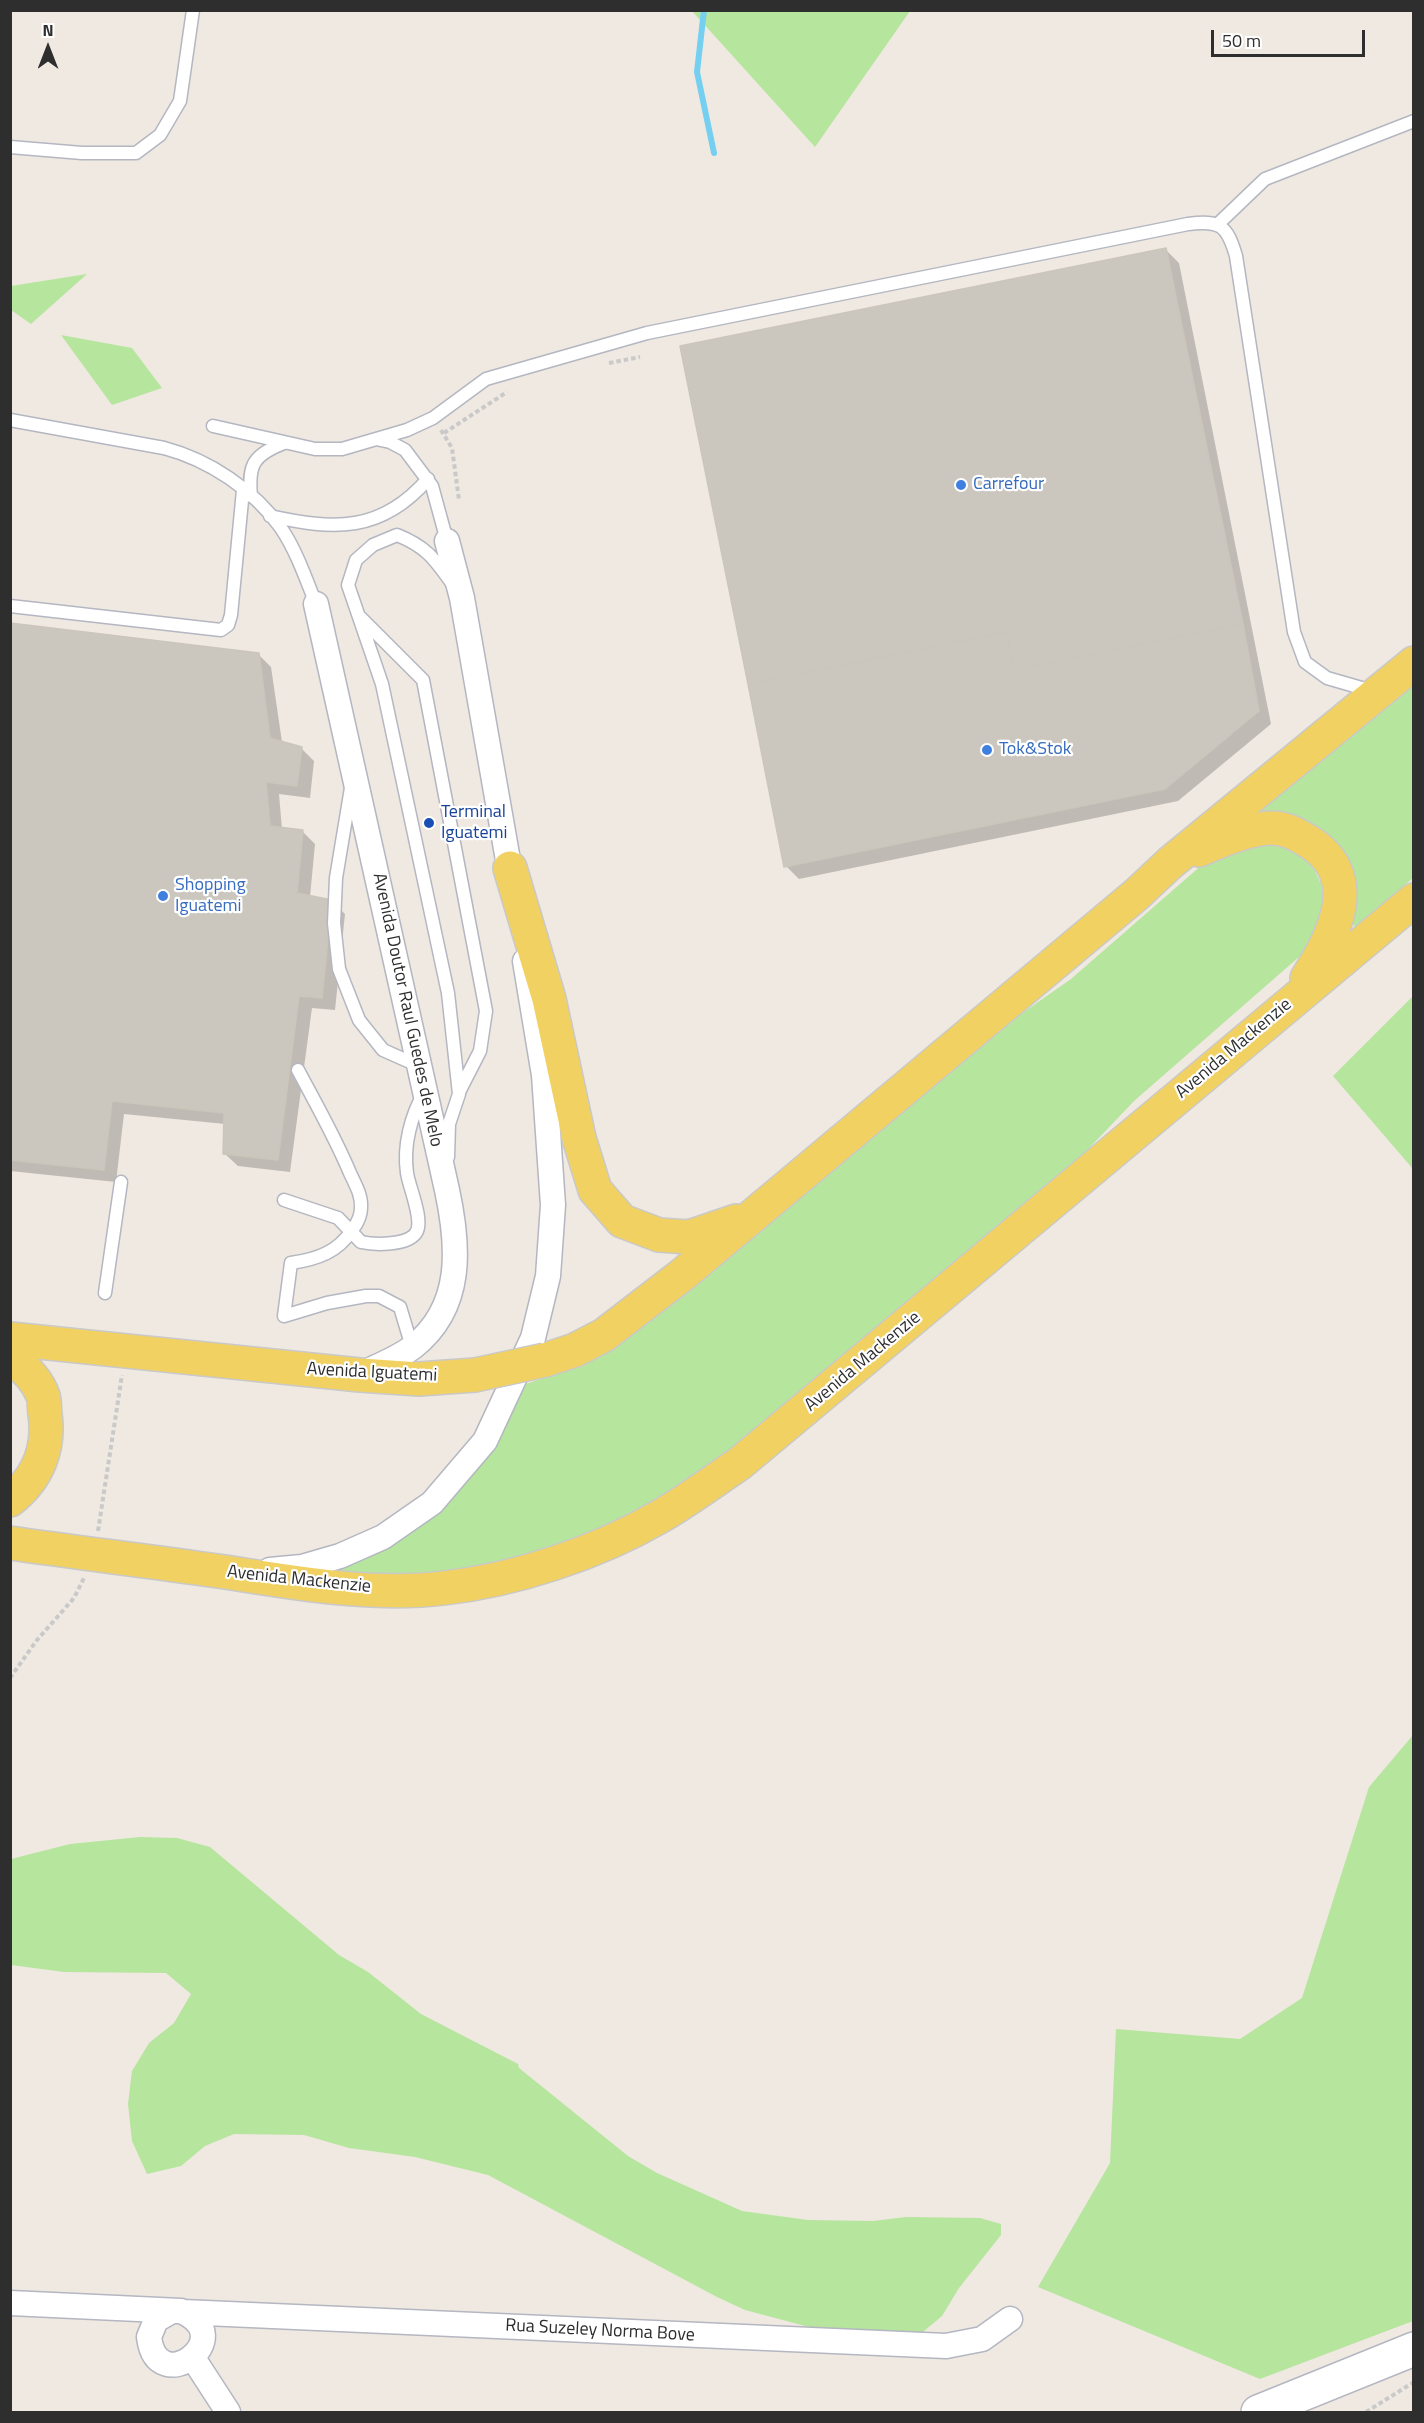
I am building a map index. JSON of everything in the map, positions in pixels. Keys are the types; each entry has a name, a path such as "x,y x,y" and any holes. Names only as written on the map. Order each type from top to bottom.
{"main road":[{"path":"510,868 549,999 579,1138 595,1190 622,1221 659,1235 689,1237 758,1214 1128,902 1170,863 1413,663"},
{"path":"1170,863 1224,839 1269,828 1294,832 1319,848 1332,866 1339,884 1340,910 1327,947 1293,999"},
{"name":"Avenida Mackenzie","path":"210,1570 331,1588 386,1590 444,1588 502,1577 556,1563 607,1543 659,1518 757,1450 1413,900"},
{"name":"Avenida Iguatemi","path":"10,1339 360,1375 419,1379 476,1375 545,1360 575,1350 604,1335 758,1214"},
{"path":"10,1357 27,1370 43,1396 46,1424 45,1449 34,1475 23,1490 10,1500"},
{"path":"10,1543 210,1570"}],"street":[{"path":"210,1570 302,1568 340,1556 383,1537 432,1503 485,1441 533,1338 548,1276 552,1205 544,1075 462,598 447,542"},
{"name":"Avenida Doutor Raul Guedes de Melo","path":"316,604 447,1190 457,1245 446,1305 434,1327 412,1347 360,1375"},
{"name":"Rua Suzeley Norma Bove","path":"10,2303 946,2346 982,2339 1010,2319"},
{"path":"177,2312 197,2321 201,2329 202,2346 193,2358 176,2365 168,2364 154,2354 150,2346 151,2328 156,2320 177,2312"},
{"path":"1258,2412 1413,2349"},
{"path":"193,2358 228,2412"}],"lane":[{"path":"10,147 82,153 136,153 160,135 180,100 193,10"},
{"path":"1218,224 1264,179 1413,121"},
{"path":"213,426 315,449 342,449 407,430 433,418 486,379 647,333 1188,224 1203,222 1218,224 1230,235 1236,256 1294,632 1305,662 1327,678 1377,692"},
{"path":"10,420 124,439 188,454 223,474 247,493 281,528 316,604"},
{"path":"376,439 390,442 405,450 428,479 432,486 447,542"},
{"path":"10,606 221,630 228,625 252,466 262,454 284,443"},
{"path":"270,516 324,526 352,523 382,516 401,506 428,479"},
{"path":"459,1094 448,993 382,684 348,585 356,560 373,545 397,535 418,543 434,558 462,598"},
{"path":"357,614 423,680 486,1011 480,1051 459,1094 449,1124 447,1190"},
{"path":"354,772 336,878 334,923 339,969 359,1020 383,1050 419,1066"},
{"path":"298,1070 338,1144 360,1197 360,1216 344,1242 334,1250 314,1258 291,1263 284,1316 347,1299 379,1296 400,1307 412,1347"},
{"path":"284,1200 338,1218 361,1242 396,1243 407,1240 417,1231 418,1221 408,1182 406,1159 409,1128 414,1111 425,1092"},
{"path":"105,1293 121,1182"}],"path":[{"path":"598,364 640,357"},
{"path":"444,433 509,391"},
{"path":"433,418 452,448 459,500"},
{"path":"10,1678 37,1640 74,1598 94,1555 126,1351"},
{"path":"1366,2412 1413,2382"}],"green space":[{"path":"692,11 910,11 815,147"},
{"path":"87,274 31,324 11,310 11,286"},
{"path":"61,335 132,348 162,388 112,405"},
{"path":"1413,673 1413,878 1355,927 1347,918 1347,874 1246,821"},
{"path":"1234,843 1286,844 1307,860 1315,871 1321,884 1324,912 1307,950 1134,1101 1075,1163 703,1472 672,1494 568,1546 455,1574 346,1576 340,1570 344,1565 384,1545 523,1385 575,1367 622,1342 643,1326 995,1032 1071,979 1211,857"},
{"path":"1413,996 1413,1169 1333,1076"},
{"path":"1413,1735 1413,2321 1260,2379 1038,2287 1110,2163 1116,2029 1240,2039 1302,1998 1369,1787"},
{"path":"140,1837 177,1838 210,1847 339,1955 368,1972 421,2014 518,2064 519,2068 628,2156 657,2173 742,2211 808,2220 873,2221 906,2217 980,2218 1001,2224 1001,2235 959,2288 942,2316 917,2337 843,2336 745,2310 488,2175 415,2157 349,2148 304,2135 234,2134 205,2146 181,2166 147,2174 132,2141 128,2104 132,2071 149,2043 174,2023 191,1994 166,1973 64,1972 11,1965 11,1859 70,1844"}],"building":[{"name":"Carrefour","path":"1166,248 1243,624 1014,670 1007,632 748,684 680,346"},
{"name":"Shopping Iguatemi","path":"10,623 259,653 270,738 302,747 297,786 266,782 270,826 303,830 297,893 332,900 322,998 299,996 278,1160 223,1154 224,1113 112,1101 104,1170 10,1160"},
{"name":"Tok&Stok","path":"1243,624 1259,711 1165,789 784,867 748,684 1007,632 1014,670"}],"waterway":[{"path":"704,10 697,72 714,153"}],"place":[{"name":"Carrefour","path":"961,485"},
{"name":"Tok&Stok","path":"987,750"},
{"name":"Terminal Iguatemi","path":"429,823"},
{"name":"Shopping Iguatemi","path":"163,896"}]}
